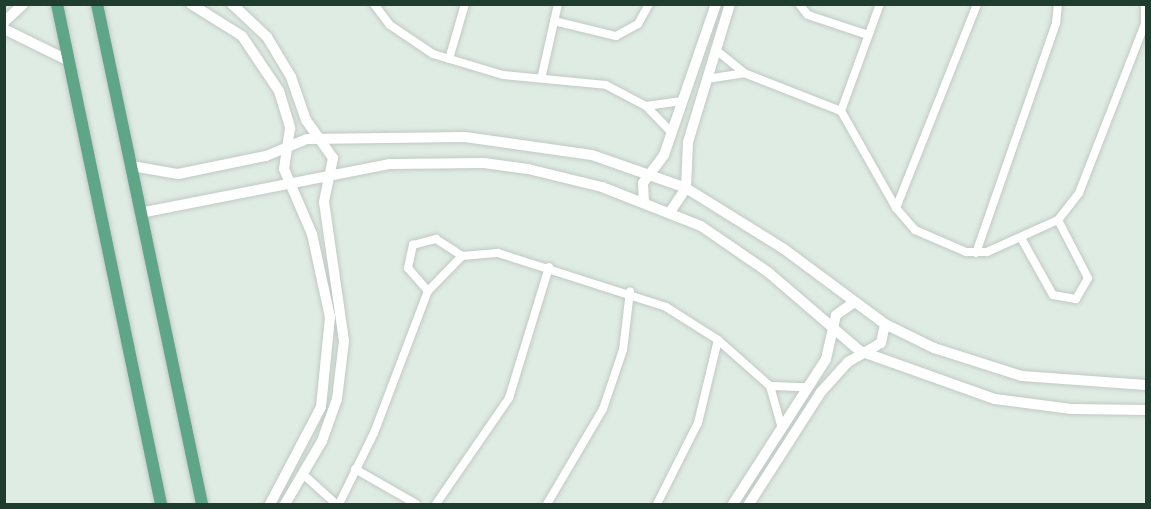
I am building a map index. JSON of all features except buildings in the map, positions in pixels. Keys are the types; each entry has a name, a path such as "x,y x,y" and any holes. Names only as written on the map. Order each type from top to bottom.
{"main road":[{"path":"57,4 161,504"},
{"path":"97,4 202,504"}],"street":[{"path":"4,22 23,4"},
{"path":"191,4 242,36 270,72 289,119 286,148 288,184 312,234 331,340 321,407 270,504"},
{"path":"232,4 267,37 291,77 306,120 325,140 333,158 325,222 344,341 337,399 304,475 285,504"},
{"path":"374,4 410,41 449,59 503,75 542,75 606,85 646,106 672,133"},
{"path":"449,59 465,4"},
{"path":"542,75 558,4"},
{"path":"554,21 616,36 639,24 649,4"},
{"path":"644,202 643,183 652,173 672,133 716,4"},
{"path":"670,212 686,188 688,142 730,4"},
{"path":"799,4 808,15 868,35"},
{"path":"841,111 880,4"},
{"path":"896,208 977,4"},
{"path":"976,253 1058,4"},
{"path":"716,50 744,74 841,111 896,208 927,238 976,253 1021,238 1058,220 1084,183 1145,24 1145,4"},
{"path":"4,29 69,61"},
{"path":"707,79 744,74"},
{"path":"646,106 682,101"},
{"path":"132,166 178,174 286,148 307,138 325,140 436,136 499,140 616,160 686,188 784,249 853,303 885,324 945,352 1022,376 1146,385"},
{"path":"140,213 330,178 390,164 484,163 572,178 670,212 750,258 834,332 868,353 995,399 1071,409 1146,410"},
{"path":"1021,238 1053,295 1076,300 1088,278 1058,220"},
{"path":"428,291 408,268 413,245 436,238 462,256 498,253 630,291 718,340 770,386 781,425"},
{"path":"304,475 338,504 374,433 428,291 462,256"},
{"path":"436,504 509,398 549,267"},
{"path":"547,504 603,409 623,350 630,291"},
{"path":"733,504 781,425 826,359 834,332 836,315 853,303"},
{"path":"749,504 821,392 848,362 868,353 881,343 885,324"},
{"path":"657,504 698,423 718,340"},
{"path":"770,386 807,387 821,392"},
{"path":"761,461 772,468"},
{"path":"355,469 416,504"}]}
